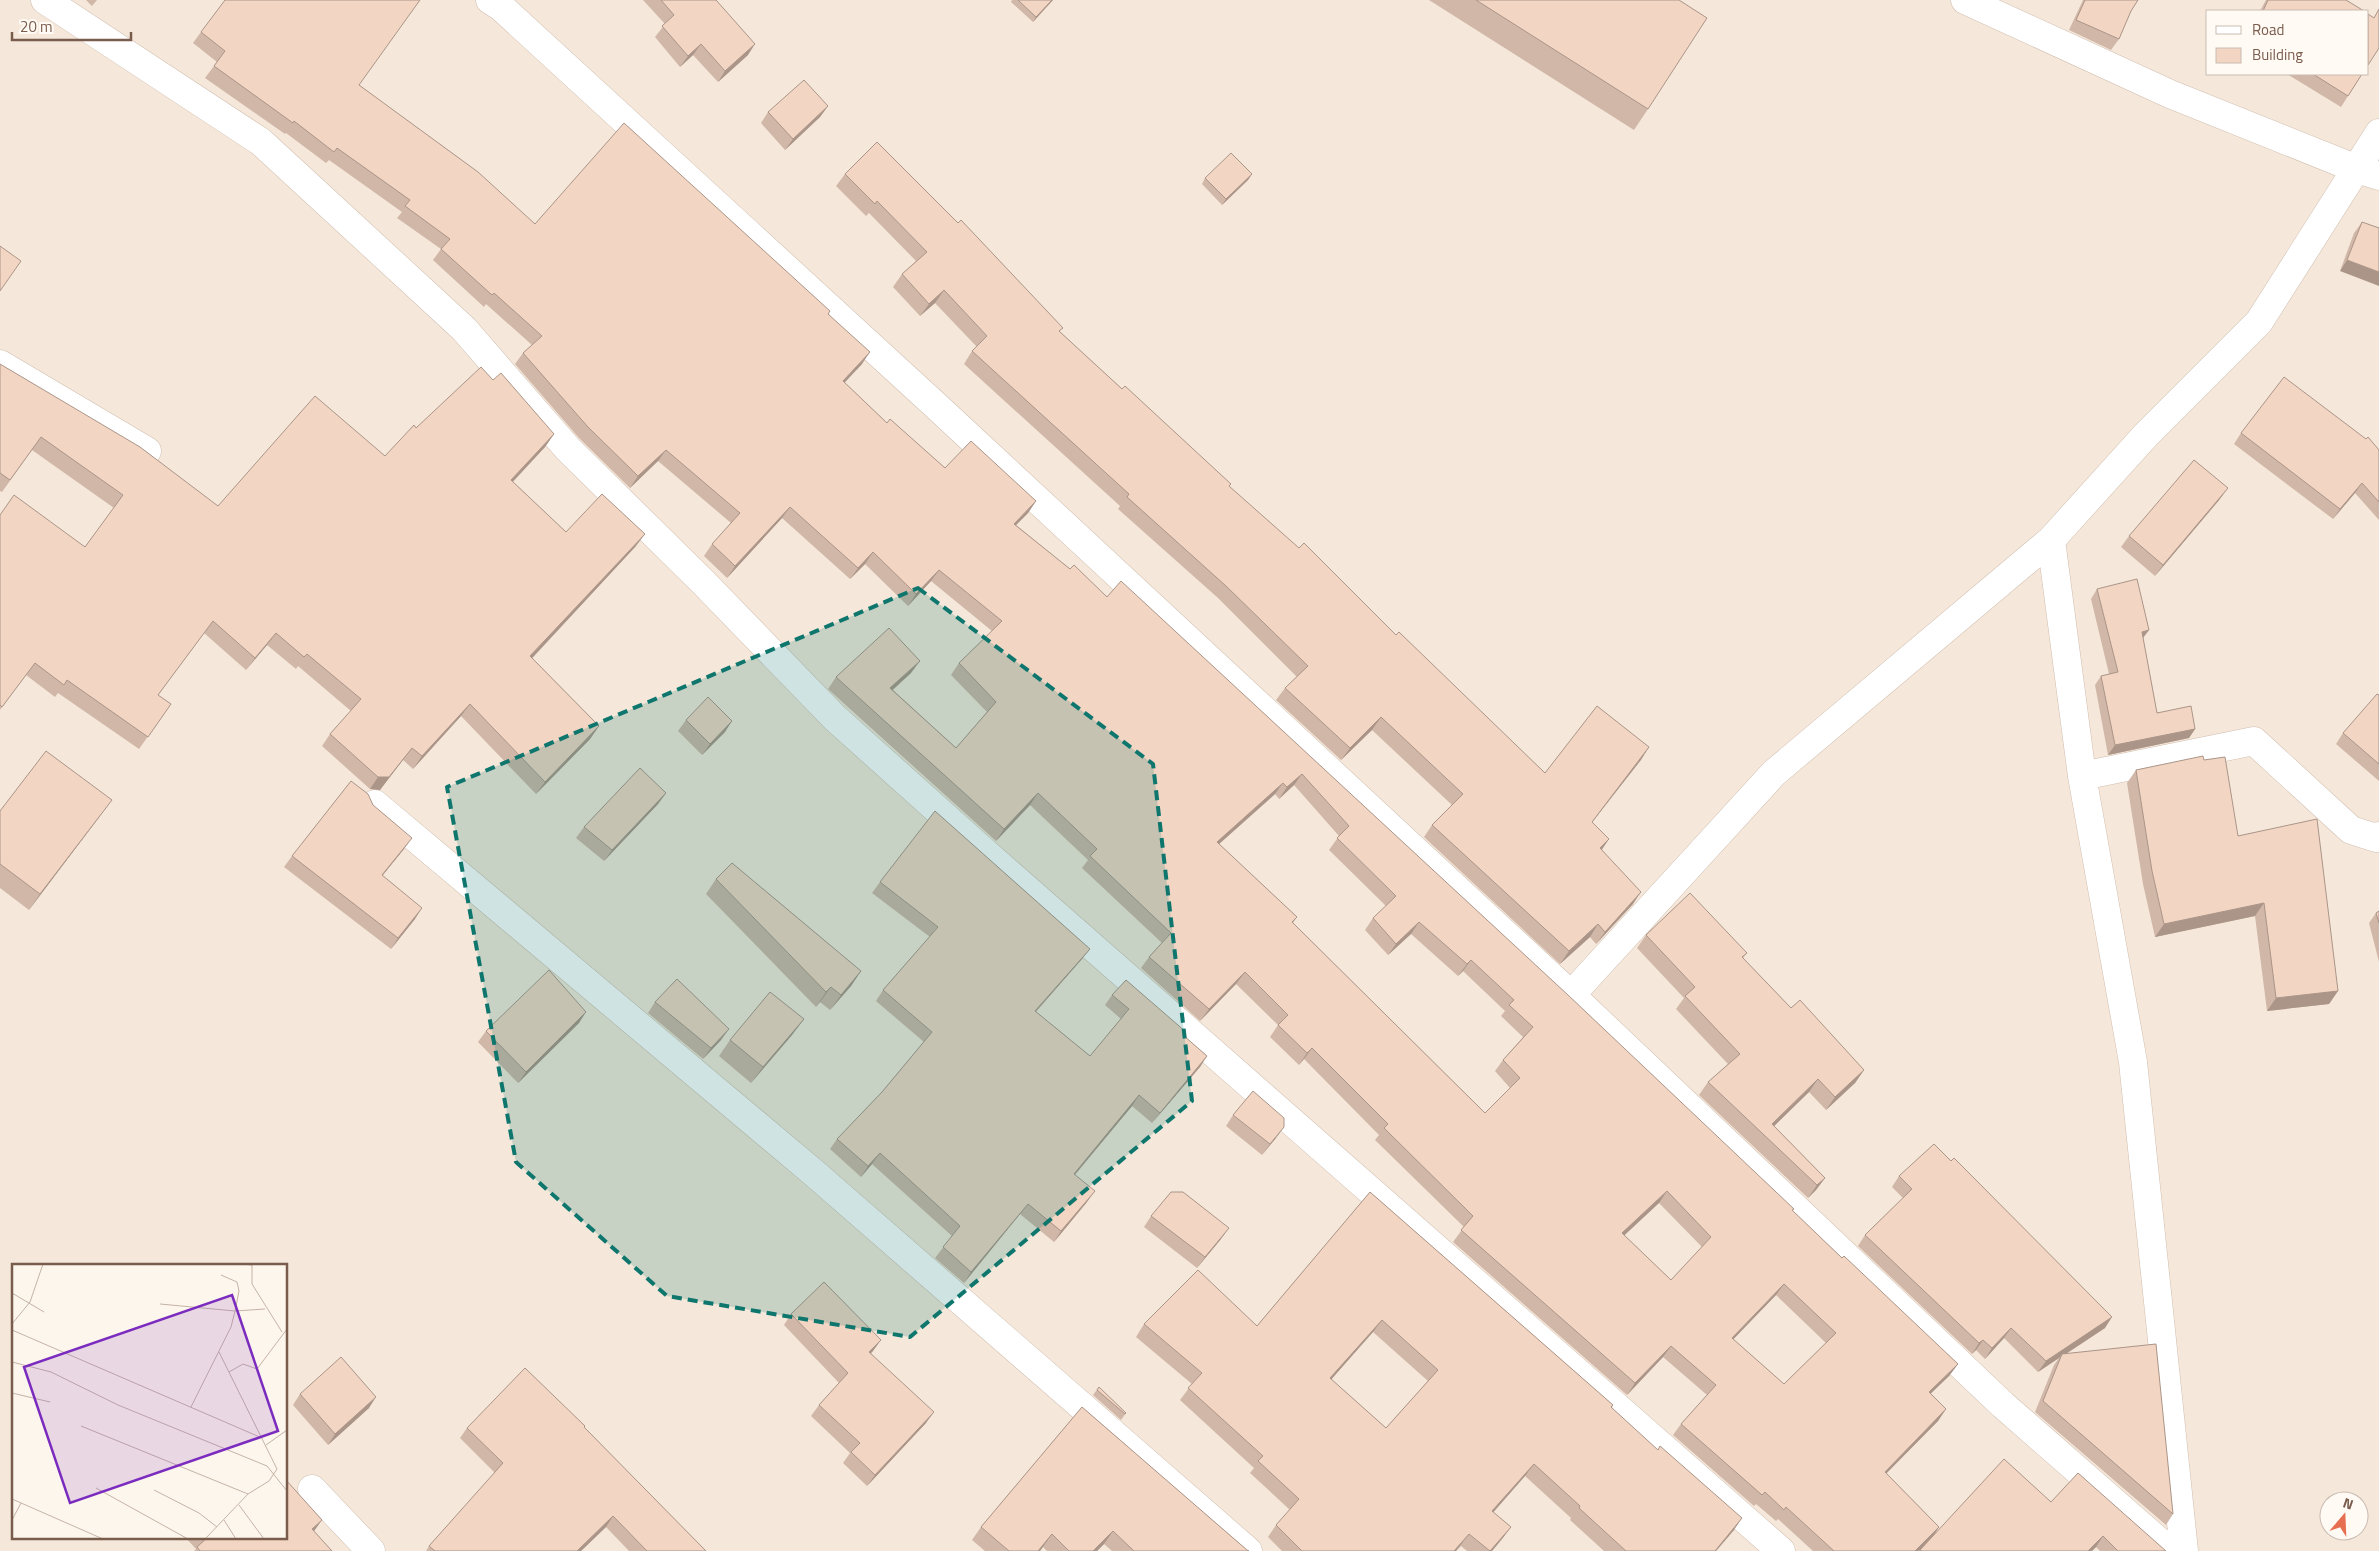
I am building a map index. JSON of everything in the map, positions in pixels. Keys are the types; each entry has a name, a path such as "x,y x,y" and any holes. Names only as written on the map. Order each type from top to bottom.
{"street":[{"path":"45,0 261,142 464,329 568,449 703,582 835,718 980,848 1780,1551"},
{"path":"490,0 501,7 933,403 1571,995 2003,1405 2170,1551"},
{"path":"1965,0 2170,94 2368,172"},
{"path":"1571,995 1774,773 2051,540 2145,436 2259,322 2368,172 2379,133"},
{"path":"0,364 147,451"},
{"path":"2051,540 2082,776 2133,1062 2184,1551"},
{"path":"2082,776 2254,742 2351,830 2376,838 2379,836"},
{"path":"375,804 814,1173 1248,1551"},
{"path":"312,1489 372,1551"}],"highlighted area":[{"path":"918,588 1153,764 1192,1101 910,1337 667,1296 516,1162 447,787"}],"shaded area":[{"path":"0,0 2379,0 2379,1551 0,1551"}],"building":[{"path":"225,0 420,0 359,85 478,172 535,224 624,123 830,311 828,314 870,352 843,381 887,423 890,419 945,468 971,441 1036,501 1014,524 1070,569 1074,565 1107,597 1121,581 1568,995 1794,1209 1792,1210 1842,1258 1844,1256 1958,1364 1929,1392 1946,1409 1885,1472 1939,1527 1915,1551 1834,1551 1786,1507 1784,1510 1765,1492 1762,1495 1681,1424 1716,1385 1671,1346 1635,1383 1461,1230 1473,1216 1384,1128 1388,1124 1312,1048 1307,1053 1278,1025 1288,1015 1245,972 1209,1009 1149,957 1171,933 1090,856 1097,849 1038,793 1004,829 836,677 889,628 920,661 890,688 956,748 996,702 959,663 1002,621 939,570 916,594 873,552 858,568 790,507 735,566 712,544 740,513 666,450 638,476 588,427 523,353 542,336 494,293 492,295 441,249 450,239 405,206 410,200 337,148 334,152 294,121 293,123 214,66 225,51 201,32","holes":["1302,774 1349,826 1337,838 1396,896 1373,918 1396,944 1419,922 1467,964 1471,960 1514,1000 1509,1005 1533,1027 1503,1060 1520,1078 1485,1113 1292,922 1297,917 1217,842 1283,783 1287,787","1667,1191 1711,1237 1671,1280 1622,1233","1784,1284 1836,1333 1784,1384 1732,1338"]},
{"path":"661,0 716,0 755,44 725,71 701,44 688,56 662,26 674,15"},
{"path":"1018,0 1052,0 1036,17"},
{"path":"1476,0 1679,0 1707,18 1648,109"},
{"path":"2085,0 2138,0 2119,39 2076,20"},
{"path":"2268,0 2346,0 2362,10 2263,10"},
{"path":"2379,9 2379,48 2369,63 2369,15 2374,18"},
{"path":"2315,75 2361,75 2348,96"},
{"path":"804,80 828,106 793,139 768,112"},
{"path":"877,142 958,223 961,220 1063,328 1059,331 1122,389 1125,386 1231,484 1229,486 1299,548 1304,543 1396,635 1399,632 1545,773 1597,706 1649,747 1592,822 1609,839 1600,848 1641,892 1605,932 1598,924 1569,951 1432,825 1463,794 1381,717 1350,748 1285,688 1308,666 1226,586 1127,497 1129,494 972,351 987,336 944,290 929,304 902,274 927,252 877,201 875,204 845,174"},
{"path":"1231,153 1252,174 1226,199 1205,178"},
{"path":"2362,222 2379,228 2379,272 2347,260"},
{"path":"0,246 21,261 0,291"},
{"path":"0,364 140,447 218,506 315,396 385,456 414,425 416,428 481,367 493,380 501,373 554,434 511,480 566,532 602,494 645,534 530,656 599,726 545,782 470,704 422,756 412,748 389,777 378,777 330,734 361,699 307,654 304,657 276,633 255,658 213,621 158,695 171,704 148,737 67,680 64,685 35,663 2,707 0,705 0,515 14,495 85,547 123,495 41,437 10,480 0,473"},
{"path":"2284,377 2366,439 2368,437 2379,450 2379,502 2362,483 2340,509 2241,433"},
{"path":"2194,460 2228,488 2163,565 2129,536"},
{"path":"2137,579 2149,630 2142,632 2157,713 2191,706 2195,729 2115,745 2101,676 2118,672 2097,589"},
{"path":"2377,694 2379,695 2379,764 2343,733"},
{"path":"708,697 732,721 710,744 686,720"},
{"path":"46,751 112,800 40,894 0,864 0,811"},
{"path":"2203,756 2204,760 2225,757 2238,836 2317,819 2338,991 2276,998 2264,903 2164,924 2152,871 2136,770"},
{"path":"640,768 666,793 612,850 584,827"},
{"path":"351,781 368,794 373,805 412,838 382,875 422,908 398,938 292,856"},
{"path":"935,811 1090,949 1035,1011 1090,1056 1129,1009 1112,995 1126,980 1186,1032 1183,1035 1207,1056 1160,1113 1139,1095 1074,1174 1095,1191 1061,1231 1028,1204 971,1272 943,1247 960,1226 880,1153 868,1166 837,1139 882,1092 932,1032 883,990 938,927 880,882"},
{"path":"732,863 861,971 841,995 831,987 826,992 716,879"},
{"path":"1690,893 1747,953 1742,957 1791,1008 1800,1000 1864,1070 1835,1097 1818,1079 1772,1124 1825,1178 1817,1185 1708,1082 1740,1054 1685,996 1695,987 1646,935"},
{"path":"2379,911 2379,923 2376,913"},
{"path":"549,970 586,1012 526,1072 486,1031"},
{"path":"677,979 729,1029 711,1048 655,1002"},
{"path":"770,992 804,1019 763,1067 730,1040"},
{"path":"1253,1091 1284,1118 1284,1127 1270,1144 1233,1115"},
{"path":"1934,1144 1951,1161 1954,1158 2112,1317 2046,1361 2011,1328 1992,1348 1983,1340 1979,1343 1865,1235 1912,1189 1899,1176"},
{"path":"1171,1192 1183,1192 1229,1228 1205,1257 1151,1216"},
{"path":"1370,1192 1613,1405 1611,1407 1658,1450 1660,1446 1742,1518 1715,1551 1626,1551 1534,1464 1492,1511 1511,1527 1490,1551 1469,1534 1454,1551 1302,1551 1276,1525 1299,1499 1258,1461 1263,1456 1188,1388 1202,1373 1144,1324 1198,1270 1257,1326","holes":["1382,1320 1438,1370 1386,1428 1330,1378"]},
{"path":"824,1282 881,1340 869,1352 934,1412 875,1475 851,1452 860,1443 819,1405 848,1373 791,1314"},
{"path":"2156,1344 2173,1514 2043,1401 2062,1354"},
{"path":"341,1357 376,1397 335,1434 300,1394"},
{"path":"525,1368 585,1426 706,1551 647,1551 613,1516 577,1551 435,1551 429,1546 503,1463 467,1428"},
{"path":"1099,1387 1126,1413 1125,1414 1097,1390"},
{"path":"1082,1407 1249,1551 1134,1551 1113,1531 1093,1551 1069,1551 1052,1534 1038,1551 1009,1551 981,1527"},
{"path":"2004,1459 2051,1502 2078,1473 2166,1551 2118,1551 2103,1536 2088,1551 1920,1550"},
{"path":"288,1482 322,1520 312,1529 332,1551 200,1551 197,1547 207,1538 288,1538"}]}
